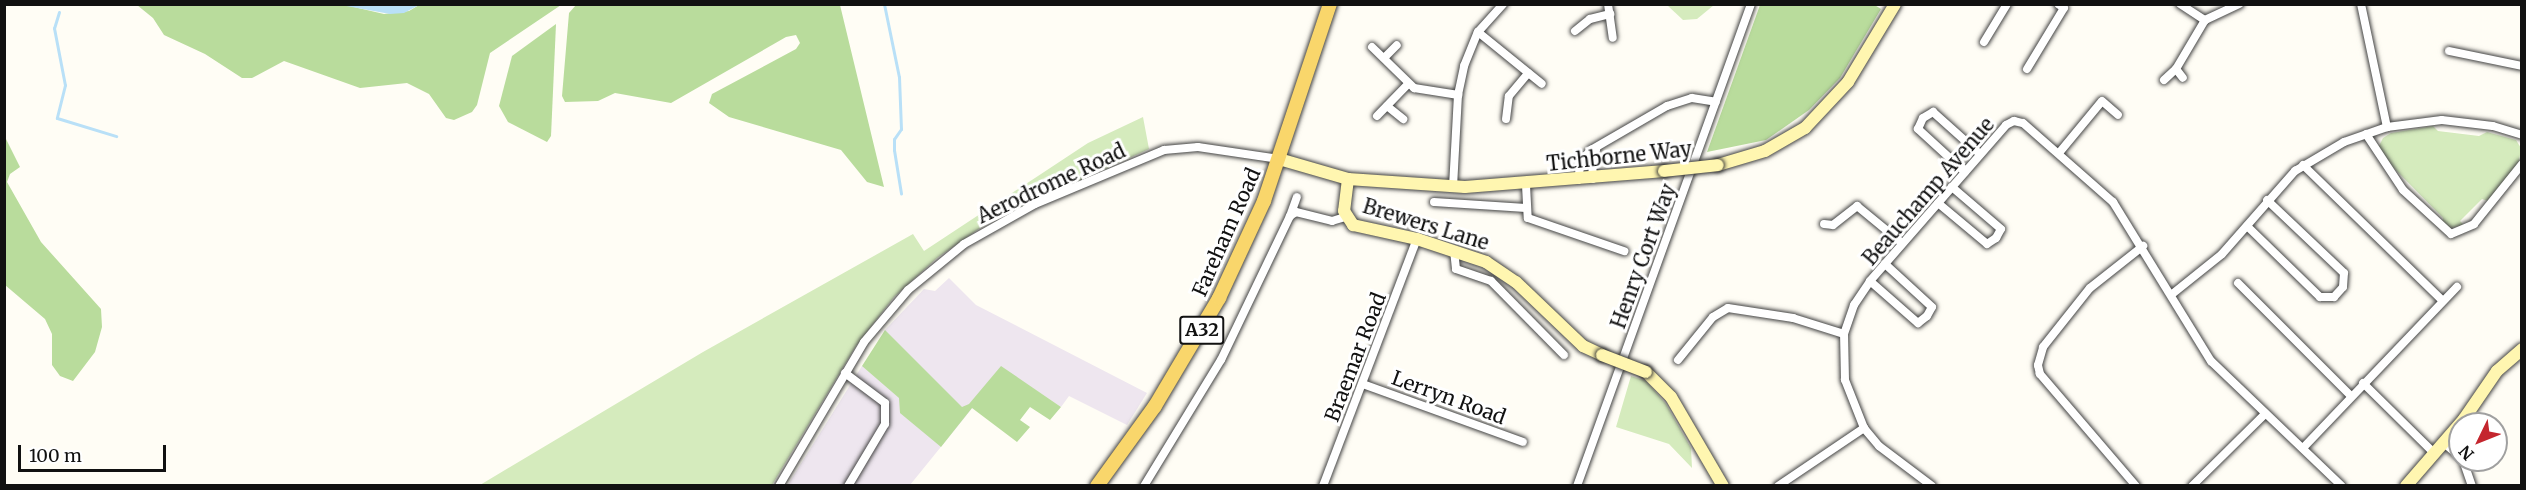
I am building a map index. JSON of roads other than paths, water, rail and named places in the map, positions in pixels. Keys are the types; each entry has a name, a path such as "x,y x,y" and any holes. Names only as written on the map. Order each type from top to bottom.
{"main road":[{"name":"Fareham Road","path":"1097,486 1196,340 1238,259 1280,159 1330,4"}],"street":[{"path":"1453,187 1458,95 1464,66 1478,32 1503,4"},
{"name":"Henry Cort Way","path":"1577,486 1751,4"},
{"name":"Tichborne Way","path":"1280,159 1348,179 1453,187 1526,185 1718,165 1765,151 1805,128 1848,81 1895,4"},
{"path":"1984,42 2007,4"},
{"path":"2027,69 2064,8 2058,4"},
{"path":"2180,4 2205,20"},
{"path":"2164,80 2176,69 2205,20 2239,4"},
{"path":"2361,4 2386,127"},
{"path":"1575,31 1590,19 1609,9 1613,38"},
{"path":"1478,32 1542,84"},
{"path":"1384,58 1396,45"},
{"path":"1372,47 1408,84 1421,91 1458,95"},
{"path":"2449,51 2522,66"},
{"path":"2176,69 2183,78"},
{"path":"1506,119 1509,96 1528,73"},
{"path":"1377,116 1408,84"},
{"path":"1578,180 1584,157 1607,140 1677,101 1696,98 1716,102"},
{"path":"2059,153 2102,101 2118,115"},
{"path":"1387,106 1403,119"},
{"path":"1965,172 1918,129 1923,118 1933,112 1980,154"},
{"name":"Beauchamp Avenue","path":"1932,486 1921,482 1879,446 1864,428 1845,380 1844,333 1854,305 1870,281 2006,125 2014,121 2023,123 2113,202 2143,246 2207,355 2265,414 2342,486"},
{"path":"2171,295 2222,254 2267,200 2303,165 2366,134 2386,127 2459,121 2522,135"},
{"path":"2366,134 2403,190 2451,234 2474,224 2522,164"},
{"path":"1593,179 1592,155 1607,140"},
{"name":"Aerodrome Road","path":"779,486 864,342 908,290 964,244 1035,204 1168,149 1198,147 1280,159"},
{"path":"2303,165 2443,301"},
{"name":"Brewers Lane","path":"1348,179 1345,217 1353,225 1455,250 1503,272 1583,346 1646,372 1671,397 1724,486"},
{"path":"1526,185 1528,218 1624,251"},
{"path":"1938,203 1987,244 1996,238 2001,229 1952,187"},
{"path":"1144,486 1221,360 1297,197"},
{"path":"2247,226 2320,297 2334,297 2343,287 2344,273 2267,200"},
{"path":"1434,202 1526,208"},
{"path":"1824,224 1833,225 1857,206 1902,243"},
{"name":"Brewers Lane","path":"1290,216 1296,212 1332,220 1345,217"},
{"name":"Braemar Road","path":"1326,485 1417,239"},
{"path":"2136,486 2040,374 2038,365 2043,347 2090,288 2143,246"},
{"path":"1455,250 1456,269 1491,281 1564,355"},
{"path":"1870,281 1918,323 1927,316 1932,307 1885,264"},
{"path":"2238,283 2350,395"},
{"path":"2303,448 2350,395 2457,287"},
{"path":"1678,360 1713,317 1728,308 1792,318 1844,333"},
{"path":"2406,486 2444,443 2497,371 2522,350"},
{"path":"845,374 885,403 885,424 848,486"},
{"path":"2363,383 2435,454"},
{"name":"Lerryn Road","path":"1363,384 1523,442"},
{"path":"2192,486 2265,414"},
{"path":"1778,486 1864,428"},
{"path":"2444,443 2448,446"}],"water":[{"path":"341,5 419,5 404,13 390,14"}],"waterway":[{"path":"884,4 899,77 901,129 894,139 894,150 901,193"},
{"path":"59,12 54,28 65,85 57,118 116,136"}]}
